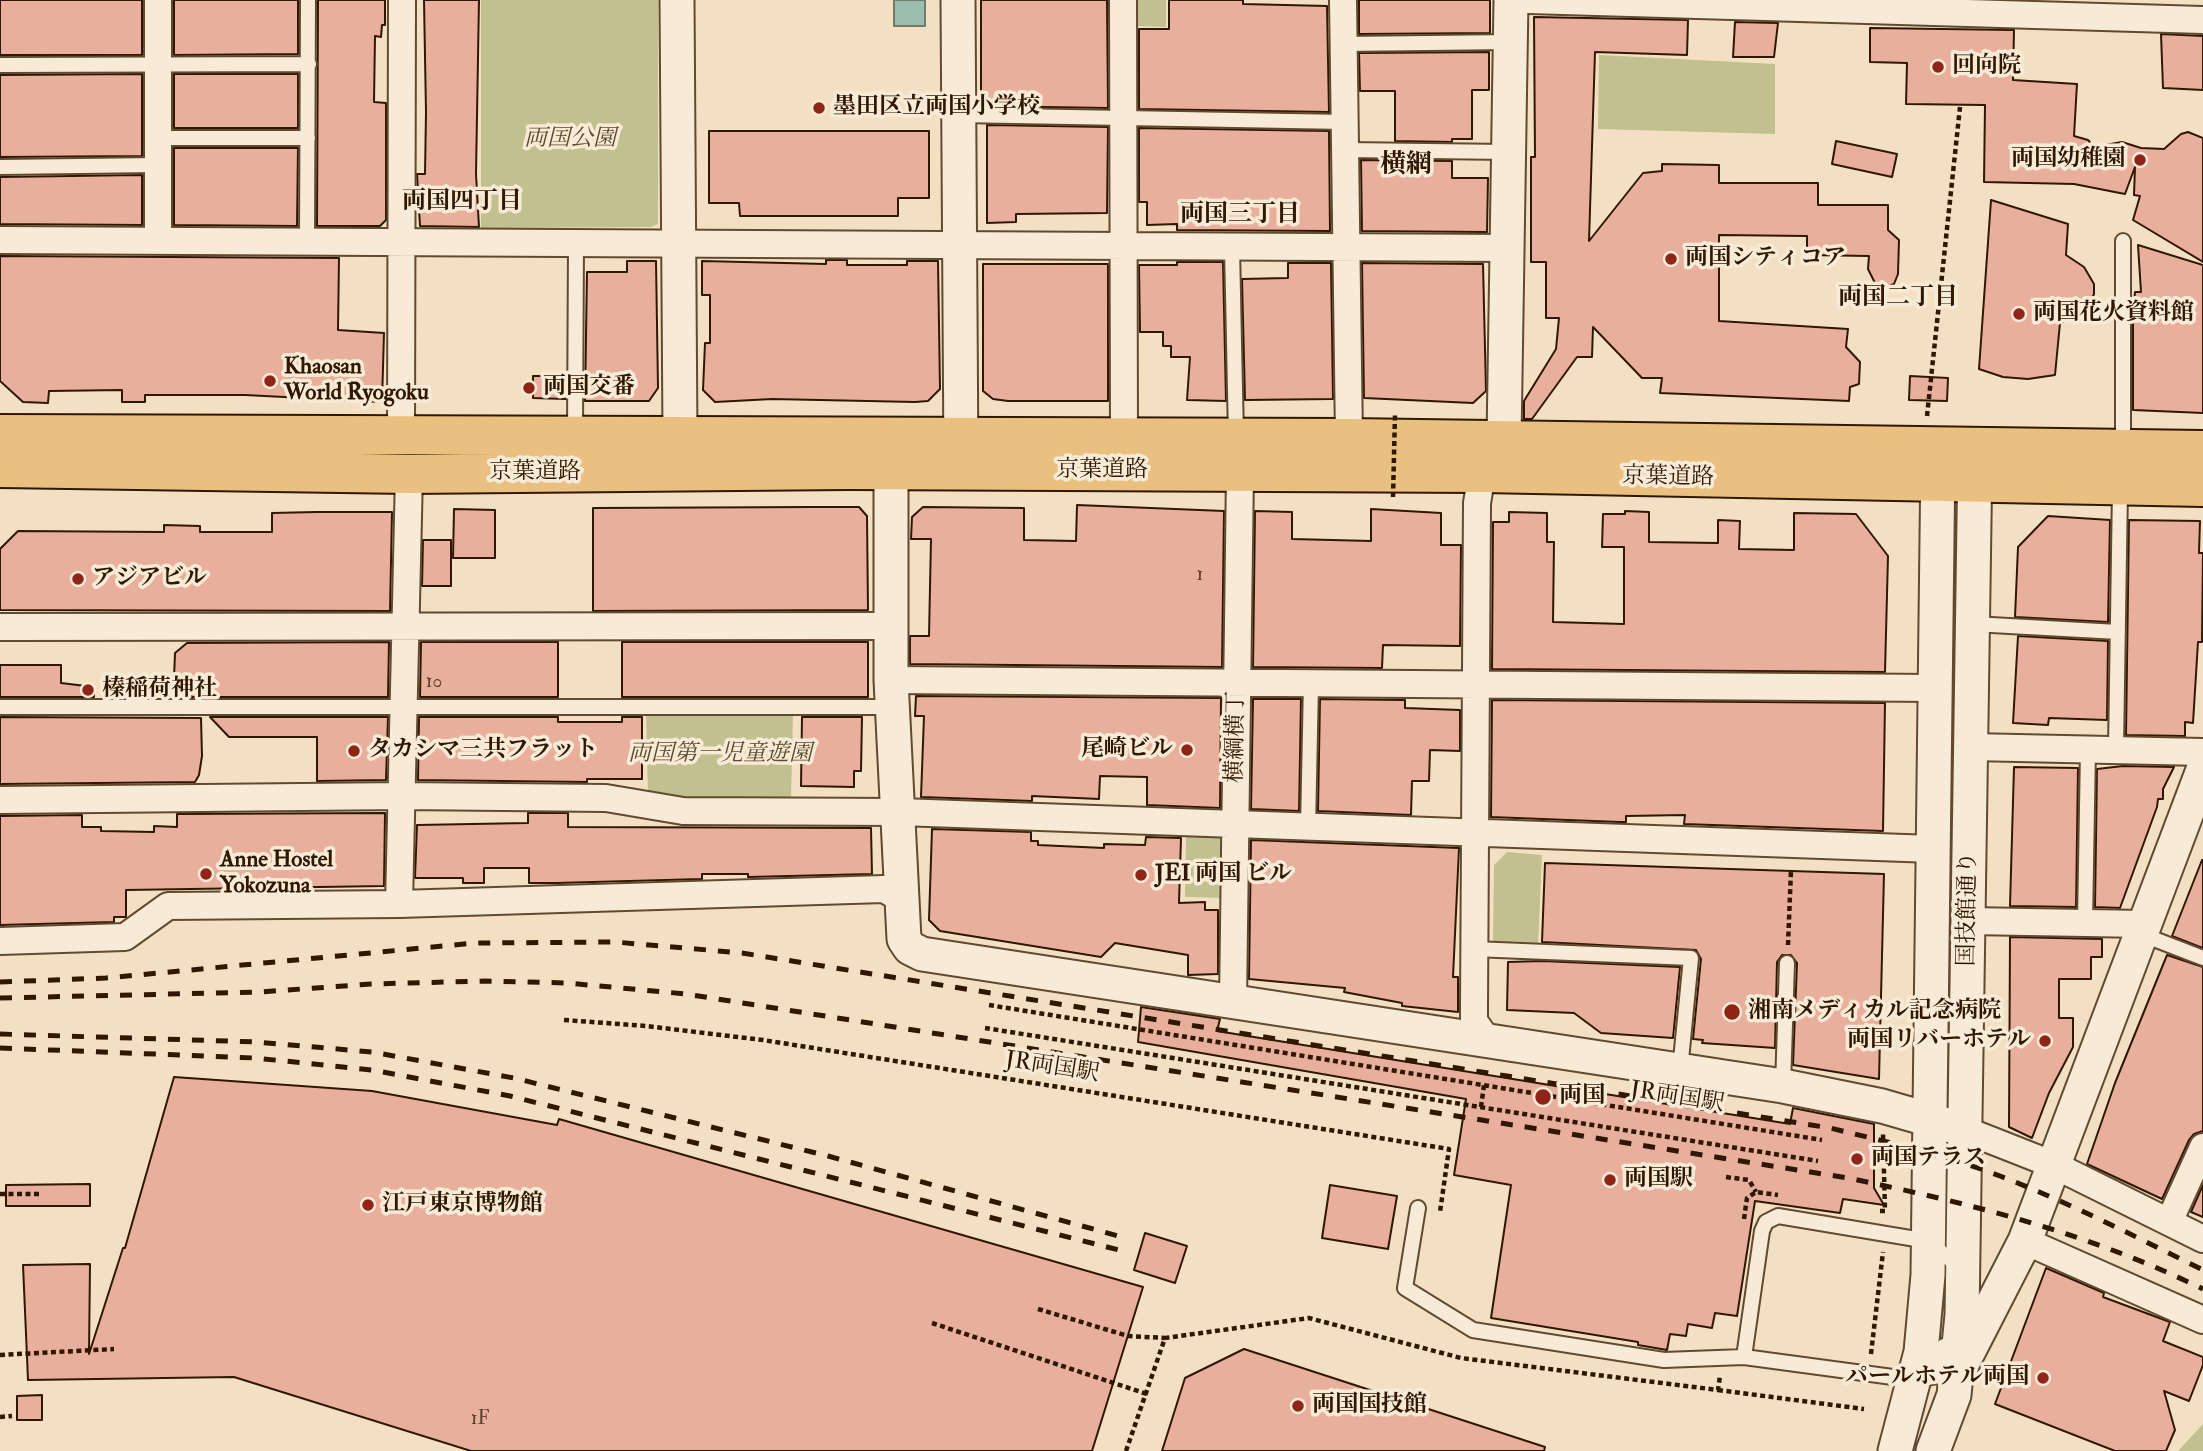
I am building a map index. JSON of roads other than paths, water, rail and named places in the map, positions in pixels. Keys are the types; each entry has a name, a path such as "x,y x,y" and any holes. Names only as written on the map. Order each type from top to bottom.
{"highway":[{"name":"京葉道路","path":"0,434 401,437 680,435 891,453"},
{"name":"京葉道路","path":"961,453 1124,438 1238,455 1349,438 1976,446 2122,467 2203,487"},
{"name":"京葉道路","path":"0,468 409,474 891,453 1238,455 1482,473 1956,483 2122,467 2203,450"}],"street":[{"path":"158,0 158,241"},
{"path":"401,437 402,0"},
{"path":"677,0 680,435"},
{"path":"958,0 961,453"},
{"path":"1123,0 1124,438"},
{"path":"1343,0 1349,438"},
{"path":"1504,439 1511,0"},
{"path":"1529,0 1864,5 2203,20"},
{"path":"0,240 1507,248"},
{"name":"国技館通り","path":"1933,1451 1950,1410 1956,1373 1963,1270 1973,624 1956,483 1938,446"},
{"name":"国技館通り","path":"1895,1451 1915,1380 1926,1321 1935,688 1956,483 1976,446"},
{"path":"891,453 892,693 900,812 904,939 910,948 922,954 1783,1086 1929,1119 1965,1130 2054,1165 2203,1239"},
{"name":"横綱横丁","path":"1233,1003 1238,455"},
{"path":"1482,473 1477,503 1474,1021 1488,1041"},
{"path":"399,904 409,474"},
{"path":"0,627 891,626"},
{"path":"892,693 1238,682 1935,688"},
{"path":"1971,747 2203,752"},
{"path":"1909,1451 1980,1331 2025,1241 2203,770"},
{"path":"0,800 402,796 606,798 682,811 900,812 1933,849"},
{"path":"0,942 125,937 168,906 399,904 884,889 903,900"},
{"path":"1968,921 2085,923 2143,929"},
{"path":"2169,1222 2203,1147"},
{"path":"2025,1241 2203,1320"},
{"path":"1950,1410 1980,1331"}],"lane":[{"path":"307,242 308,0"},
{"path":"1344,44 1511,42"},
{"path":"0,65 159,62 309,64"},
{"path":"959,115 1345,122"},
{"path":"158,138 308,138"},
{"path":"1345,150 1509,152"},
{"path":"0,167 158,165"},
{"path":"2116,750 2122,467 2123,241"},
{"path":"575,435 576,243"},
{"path":"1232,247 1238,455"},
{"path":"1973,624 2118,632"},
{"path":"1308,828 1311,683"},
{"path":"0,707 404,707 892,693"},
{"path":"2085,923 2088,749"},
{"path":"2143,929 2203,958"},
{"path":"1474,949 1691,957 1680,1070"},
{"path":"1783,1086 1787,963"},
{"path":"1418,1208 1405,1287 1473,1331 1664,1360 1744,1357 1915,1380 1927,1379 1938,1371 1943,1356 1944,1332"},
{"path":"1744,1357 1762,1231 1766,1222 1778,1216 1928,1241 1963,1270 1946,1309"},
{"path":"1915,1380 1956,1373"}],"railway":[{"path":"0,982 106,978 475,943 615,942 742,953 1830,1128 1979,1168 2077,1209 2203,1270"},
{"path":"0,998 260,992 371,984 485,981 567,983 686,994 1848,1178 1940,1198 2029,1222 2117,1252 2203,1289"},
{"path":"0,1034 256,1042 372,1052 514,1078 828,1156 1122,1237"},
{"path":"0,1048 255,1058 372,1070 510,1096 1119,1250"}],"place":[{"name":"回向院","path":"1938,67"},
{"name":"墨田区立両国小学校","path":"819,108"},
{"name":"両国幼稚園","path":"2140,160"},
{"name":"両国シティコア","path":"1671,259"},
{"name":"両国花火資料館","path":"2019,314"},
{"name":"Khaosan World Ryogoku","path":"270,381"},
{"name":"両国交番","path":"529,388"},
{"name":"アジアビル","path":"78,579"},
{"name":"榛稲荷神社","path":"88,690"},
{"name":"尾崎ビル","path":"1187,750"},
{"name":"タカシマ三共フラット","path":"354,751"},
{"name":"Anne Hostel Yokozuna","path":"206,874"},
{"name":"JEI 両国 ビル","path":"1141,875"},
{"name":"湘南メディカル記念病院","path":"1732,1012"},
{"name":"両国リバーホテル","path":"2045,1041"},
{"name":"両国","path":"1543,1097"},
{"name":"両国テラス","path":"1857,1159"},
{"name":"両国駅","path":"1610,1180"},
{"name":"江戸東京博物館","path":"368,1205"},
{"name":"パールホテル両国","path":"2043,1378"},
{"name":"両国国技館","path":"1298,1406"}],"district":[{"name":"横網","path":"1406,166"},
{"name":"両国四丁目","path":"462,203"},
{"name":"両国三丁目","path":"1240,216"},
{"name":"両国二丁目","path":"1898,299"}],"park label":[{"name":"両国公園","path":"570,140"},
{"name":"両国第一児童遊園","path":"720,755"}]}
